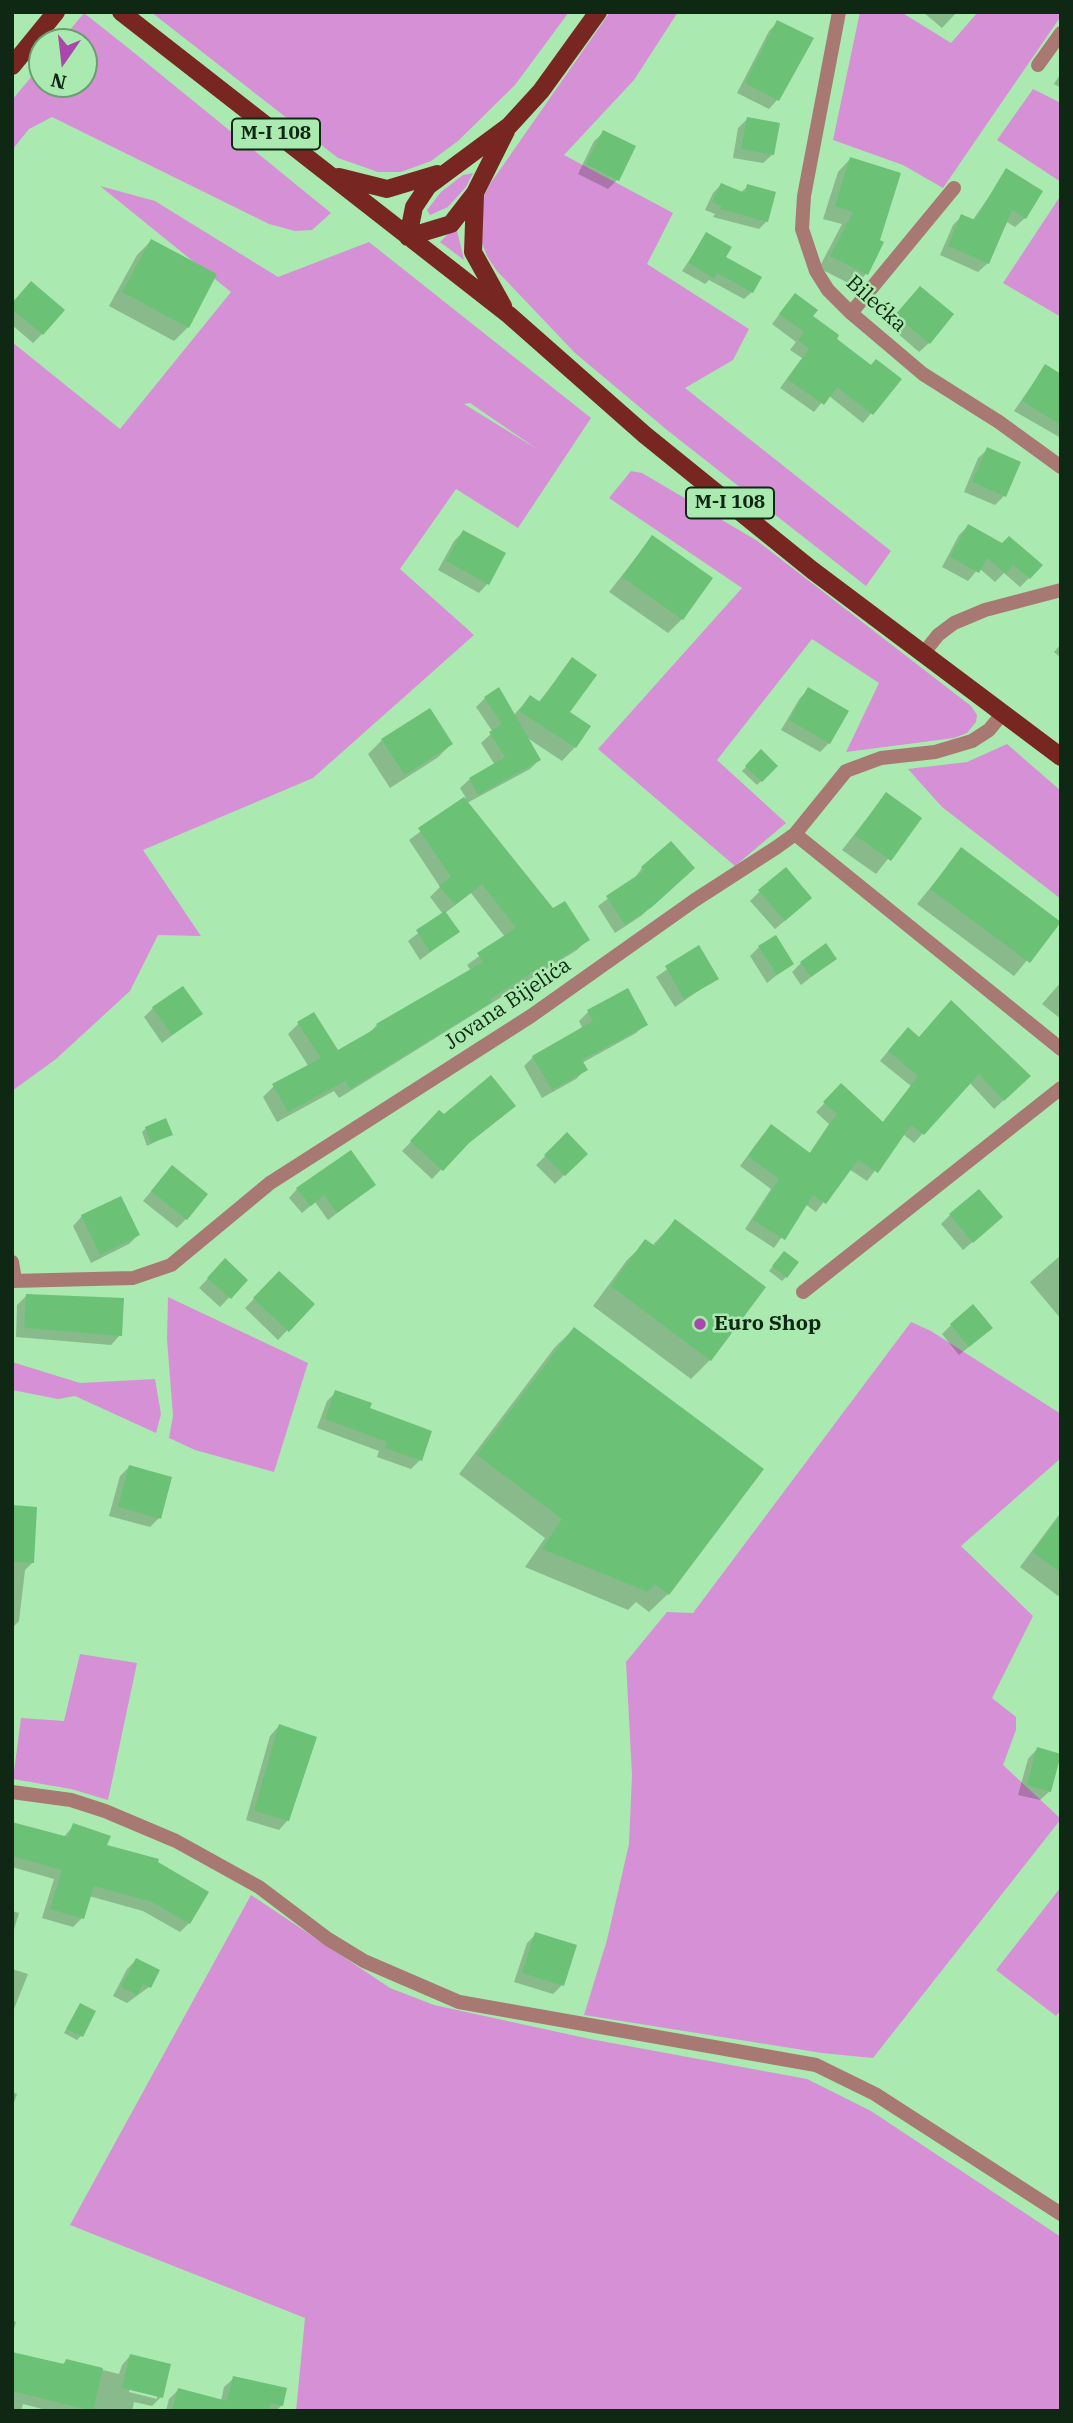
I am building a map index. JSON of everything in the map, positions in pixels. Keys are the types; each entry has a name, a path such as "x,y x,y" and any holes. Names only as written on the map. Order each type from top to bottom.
{"main road":[{"path":"12,66 56,12"},
{"name":"M-I 108","path":"121,12 509,315 656,443 812,570 1061,757"},
{"path":"509,126 475,193 451,224 433,232 408,237 414,207 428,186 509,126 541,91 598,12"},
{"path":"327,174 387,189 407,186 446,171"},
{"path":"475,193 473,252 509,315"}],"street":[{"name":"Bilećka","path":"839,12 812,140 802,229 816,271 828,290 851,313 923,374 999,422 1061,467"},
{"path":"1038,65 1061,33"},
{"path":"851,313 954,188"},
{"path":"923,654 954,623 985,610 1061,590"},
{"name":"Jovana Bijelića","path":"14,1280 133,1278 171,1265 270,1184 531,1016 795,834 846,771 880,758 935,752 972,741 989,730 1003,713"},
{"path":"795,834 1061,1049"},
{"path":"803,1292 1061,1088"},
{"path":"12,1262 14,1280"},
{"path":"12,1792 71,1800 105,1811 176,1841 260,1887 328,1939 364,1961 459,2002 816,2065 875,2094 1061,2214"}],"shaded area":[{"path":"151,12 569,12 515,85 458,141 431,161 401,172 378,172 338,158"},
{"path":"610,12 678,12 634,80 564,155 673,213 647,264 749,329 733,360 685,388 891,551 866,586 667,430 575,353 497,271 487,256 482,243 483,198 490,184"},
{"path":"860,12 901,12 951,43 978,12 1061,12 1061,16 943,188 903,165 833,140"},
{"path":"84,13 331,213 312,230 295,231 269,224 52,117 29,129 12,150 12,100 28,81 28,98 98,98 98,28 72,28"},
{"path":"1033,89 1061,103 1061,182 997,140"},
{"path":"473,173 466,187 448,207 430,215 427,210 441,192 463,175"},
{"path":"100,186 155,201 278,277 369,242 591,418 518,528 456,489 400,569 474,635 313,778 143,850 201,936 158,935 130,991 56,1059 12,1091 12,342 120,429 231,292","holes":["470,403 537,449 464,404"]},
{"path":"1061,195 1061,317 1003,283"},
{"path":"456,226 464,260 440,242"},
{"path":"631,471 642,473 756,540 971,706 977,715 976,722 967,733 954,738 846,752 879,683 812,639 717,760 786,823 735,866 598,749 742,588 609,498"},
{"path":"1007,744 1061,791 1061,899 942,807 908,769 967,762"},
{"path":"168,1297 308,1363 274,1472 195,1450 169,1438 173,1416 167,1339"},
{"path":"911,1322 931,1331 1061,1414 1061,1458 961,1546 1033,1616 992,1698 1016,1717 1016,1730 1003,1765 1061,1819 873,2058 822,2053 584,2015 607,1940 629,1844 632,1775 626,1662 667,1612 693,1613"},
{"path":"12,1362 80,1383 155,1379 161,1414 156,1433 75,1396 58,1399 12,1390"},
{"path":"80,1654 137,1663 108,1800 71,1789 13,1779 21,1718 64,1721"},
{"path":"1061,1887 1061,2010 1056,2016 996,1970"},
{"path":"251,1895 390,1988 434,2005 590,2039 807,2079 871,2111 1061,2237 1061,2411 296,2411 305,2318 70,2225"}],"building":[{"path":"777,20 814,38 779,101 745,83"},
{"path":"747,117 780,123 774,155 741,149"},
{"path":"603,130 636,146 619,181 586,164"},
{"path":"850,157 901,173 880,240 884,242 868,275 830,256 853,212 835,206"},
{"path":"1006,168 1043,191 1026,219 1012,210 989,264 948,246 961,214 975,220"},
{"path":"721,183 745,193 747,184 776,192 768,222 720,209 722,206 712,202"},
{"path":"706,232 732,247 726,257 762,277 753,293 717,273 714,278 688,263"},
{"path":"151,239 217,274 189,328 122,292"},
{"path":"31,281 65,310 43,335 12,309 12,303"},
{"path":"920,286 954,314 930,344 895,315"},
{"path":"795,293 818,310 813,316 839,335 837,339 871,365 876,359 902,379 873,415 837,387 824,405 787,379 809,349 798,340 804,332 779,314"},
{"path":"1045,364 1061,374 1061,425 1022,401"},
{"path":"987,447 1021,462 1006,497 972,482"},
{"path":"968,524 1002,543 1009,536 1043,565 1030,579 1013,565 1006,574 987,558 979,573 950,557"},
{"path":"463,530 506,553 489,585 446,561"},
{"path":"652,535 713,578 683,620 622,577"},
{"path":"572,657 597,675 570,712 591,726 576,748 519,711 530,695 540,702"},
{"path":"499,687 541,760 478,795 469,778 505,757 489,732 502,724 484,697"},
{"path":"808,687 849,711 830,744 789,720"},
{"path":"430,708 453,744 405,775 381,739"},
{"path":"761,749 778,766 762,782 745,766"},
{"path":"886,792 922,818 891,861 855,835"},
{"path":"464,797 553,908 565,901 590,940 547,967 545,964 490,999 492,1002 350,1089 345,1081 288,1112 272,1084 321,1058 297,1022 314,1012 338,1050 378,1027 376,1024 483,962 477,953 516,928 482,884 455,905 439,886 451,877 418,828"},
{"path":"671,841 695,868 652,907 625,925 606,896 644,871 641,867"},
{"path":"961,847 1061,922 1030,963 930,889"},
{"path":"786,867 812,898 785,921 758,890"},
{"path":"445,911 460,932 430,952 416,930"},
{"path":"776,935 794,964 777,975 758,946"},
{"path":"826,943 837,959 811,977 800,962"},
{"path":"699,945 719,979 684,999 665,966"},
{"path":"183,986 203,1014 172,1035 152,1007"},
{"path":"628,988 648,1025 582,1060 588,1070 552,1090 532,1056 593,1021 587,1010"},
{"path":"951,1000 1031,1076 1004,1101 979,1074 924,1135 911,1125 878,1173 858,1160 826,1204 813,1195 785,1240 753,1220 779,1179 748,1156 771,1124 810,1153 837,1114 823,1102 841,1083 883,1122 918,1076 888,1051 908,1027 919,1037"},
{"path":"491,1075 516,1106 469,1143 443,1171 410,1141 439,1110 444,1114"},
{"path":"166,1118 173,1135 151,1143 145,1127"},
{"path":"567,1132 588,1154 565,1176 544,1155"},
{"path":"351,1150 376,1185 337,1213 324,1195 311,1206 296,1188"},
{"path":"172,1165 208,1194 187,1220 151,1191"},
{"path":"979,1189 1003,1217 973,1243 949,1214"},
{"path":"121,1196 140,1235 100,1255 81,1215"},
{"name":"Euro Shop","path":"675,1219 766,1287 711,1361 611,1286 645,1239 655,1246"},
{"path":"784,1251 799,1262 787,1278 772,1266"},
{"path":"225,1258 248,1280 231,1299 207,1278"},
{"path":"279,1271 315,1304 289,1332 253,1298"},
{"path":"26,1294 124,1298 122,1336 24,1328"},
{"path":"973,1304 993,1328 969,1347 950,1324"},
{"path":"574,1327 764,1469 669,1595 655,1584 648,1592 542,1549 562,1519 477,1455"},
{"path":"335,1390 372,1403 370,1408 432,1431 422,1461 385,1448 387,1442 325,1419"},
{"path":"129,1465 172,1477 161,1519 118,1507"},
{"path":"12,1505 37,1507 34,1563 12,1562"},
{"path":"1061,1514 1061,1573 1033,1552"},
{"path":"279,1724 317,1737 289,1821 254,1811"},
{"path":"1037,1747 1061,1754 1051,1792 1027,1785"},
{"path":"12,1822 68,1837 73,1823 111,1836 107,1845 159,1859 158,1862 209,1892 190,1924 152,1902 94,1886 84,1919 50,1909 62,1870 12,1856"},
{"path":"535,1932 577,1945 564,1986 522,1973"},
{"path":"136,1958 160,1970 151,1988 143,1984 137,1995 121,1987"},
{"path":"80,2003 96,2011 83,2037 66,2029"},
{"path":"12,2352 64,2364 66,2359 103,2368 93,2411 12,2391"},
{"path":"130,2354 171,2364 163,2398 122,2388"},
{"path":"233,2376 287,2388 283,2406 270,2403 269,2411 172,2411 178,2388 227,2401"}],"place":[{"name":"Euro Shop","path":"700,1324"}]}
